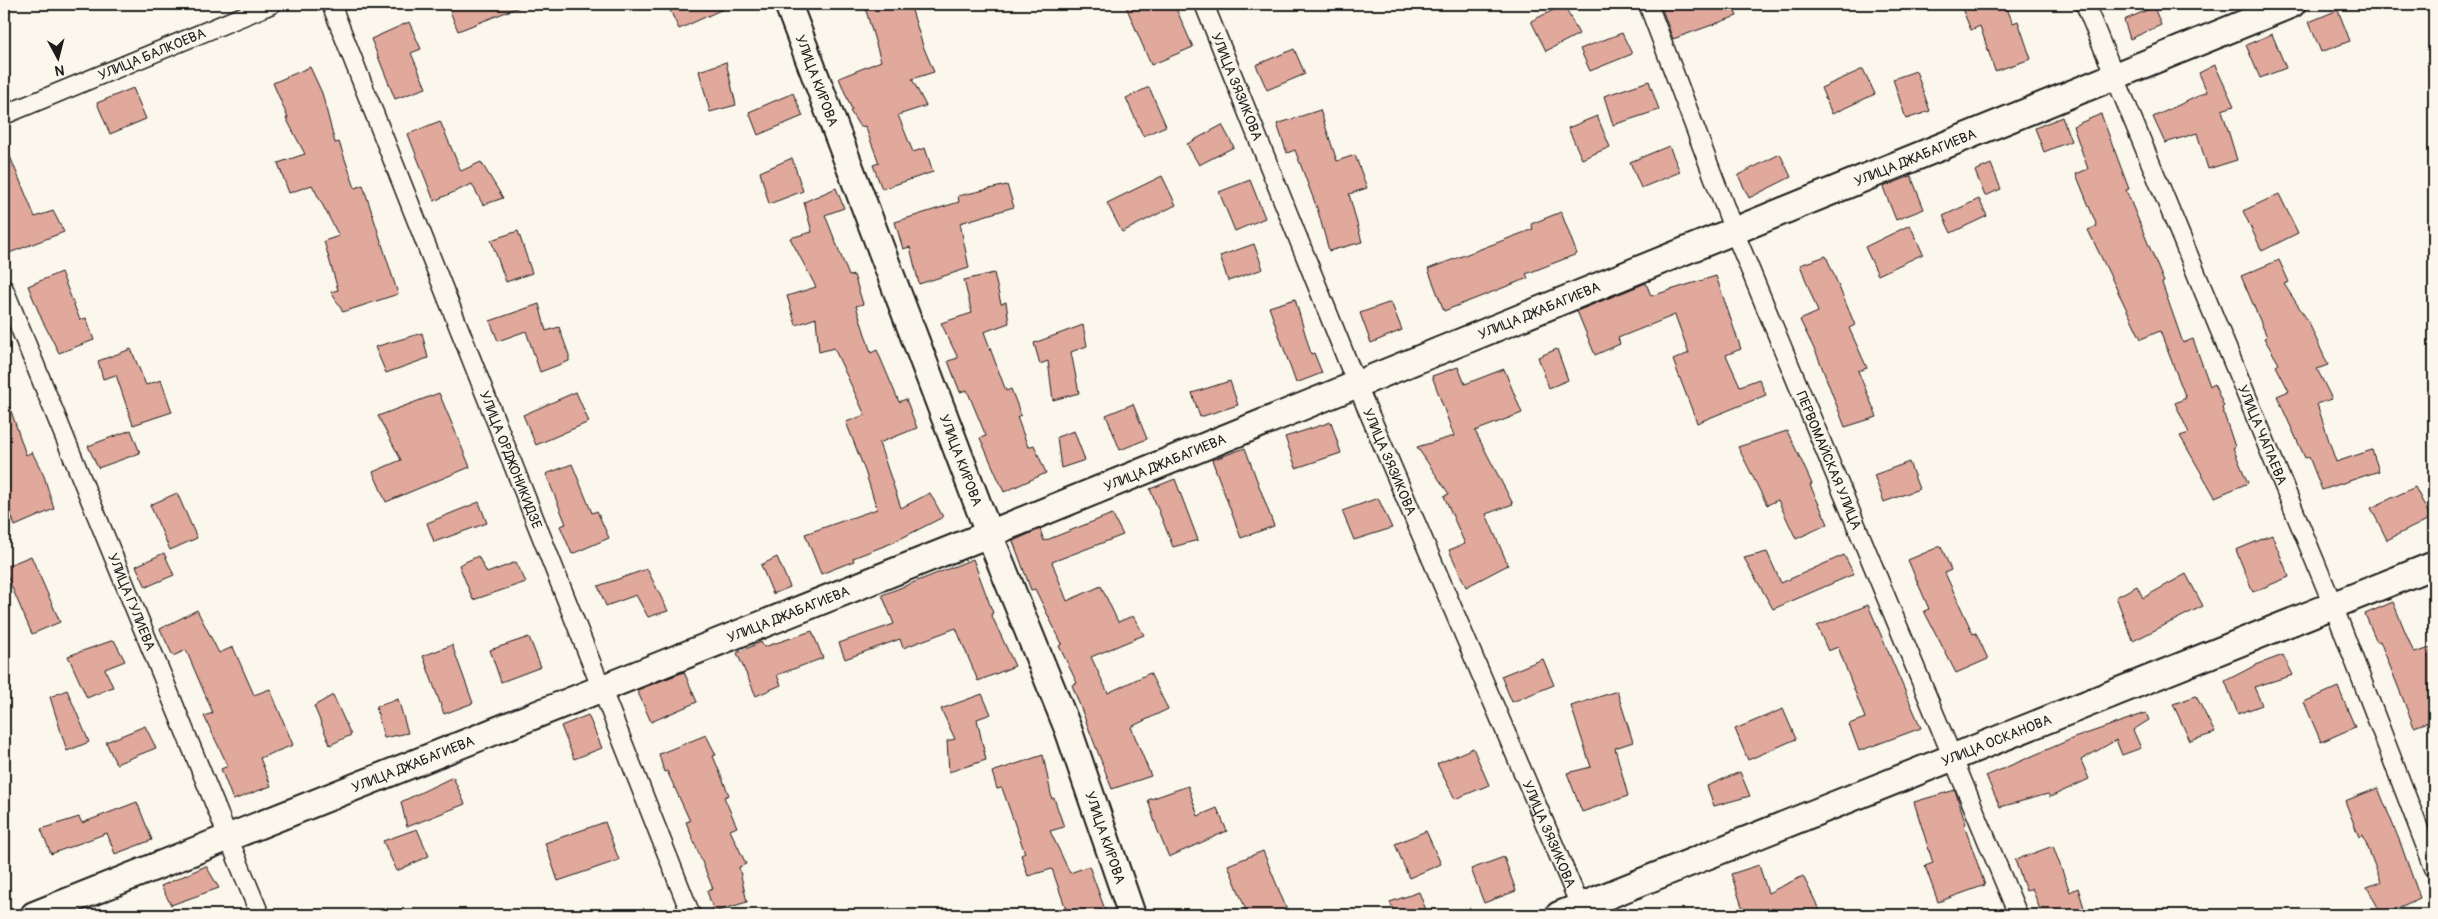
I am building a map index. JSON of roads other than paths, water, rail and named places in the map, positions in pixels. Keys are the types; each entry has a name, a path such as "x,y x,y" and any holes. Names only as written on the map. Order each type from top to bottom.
{"main road":[{"name":"УЛИЦА КИРОВА","path":"788,4 989,534 1068,729 1132,915"},
{"name":"УЛИЦА ДЖАБАГИЕВА","path":"34,915 601,691 2292,4"},
{"name":"УЛИЦА ОСКАНОВА","path":"1575,912 1954,757 2434,565"}],"street":[{"name":"УЛИЦА БАЛКОЕВА","path":"4,115 272,4"},
{"name":"УЛИЦА ОРДЖОНИКИДЗЕ","path":"331,4 691,915"},
{"name":"УЛИЦА ЗЯЗИКОВА","path":"1204,4 1357,385 1575,912"},
{"name":"ПЕРВОМАЙСКАЯ УЛИЦА","path":"1648,4 1734,231 2018,915"},
{"name":"УЛИЦА ЧАПАЕВА","path":"2086,4 2114,77 2333,605 2434,868"},
{"name":"УЛИЦА ГУЛИЕВА","path":"4,289 260,915"}]}
